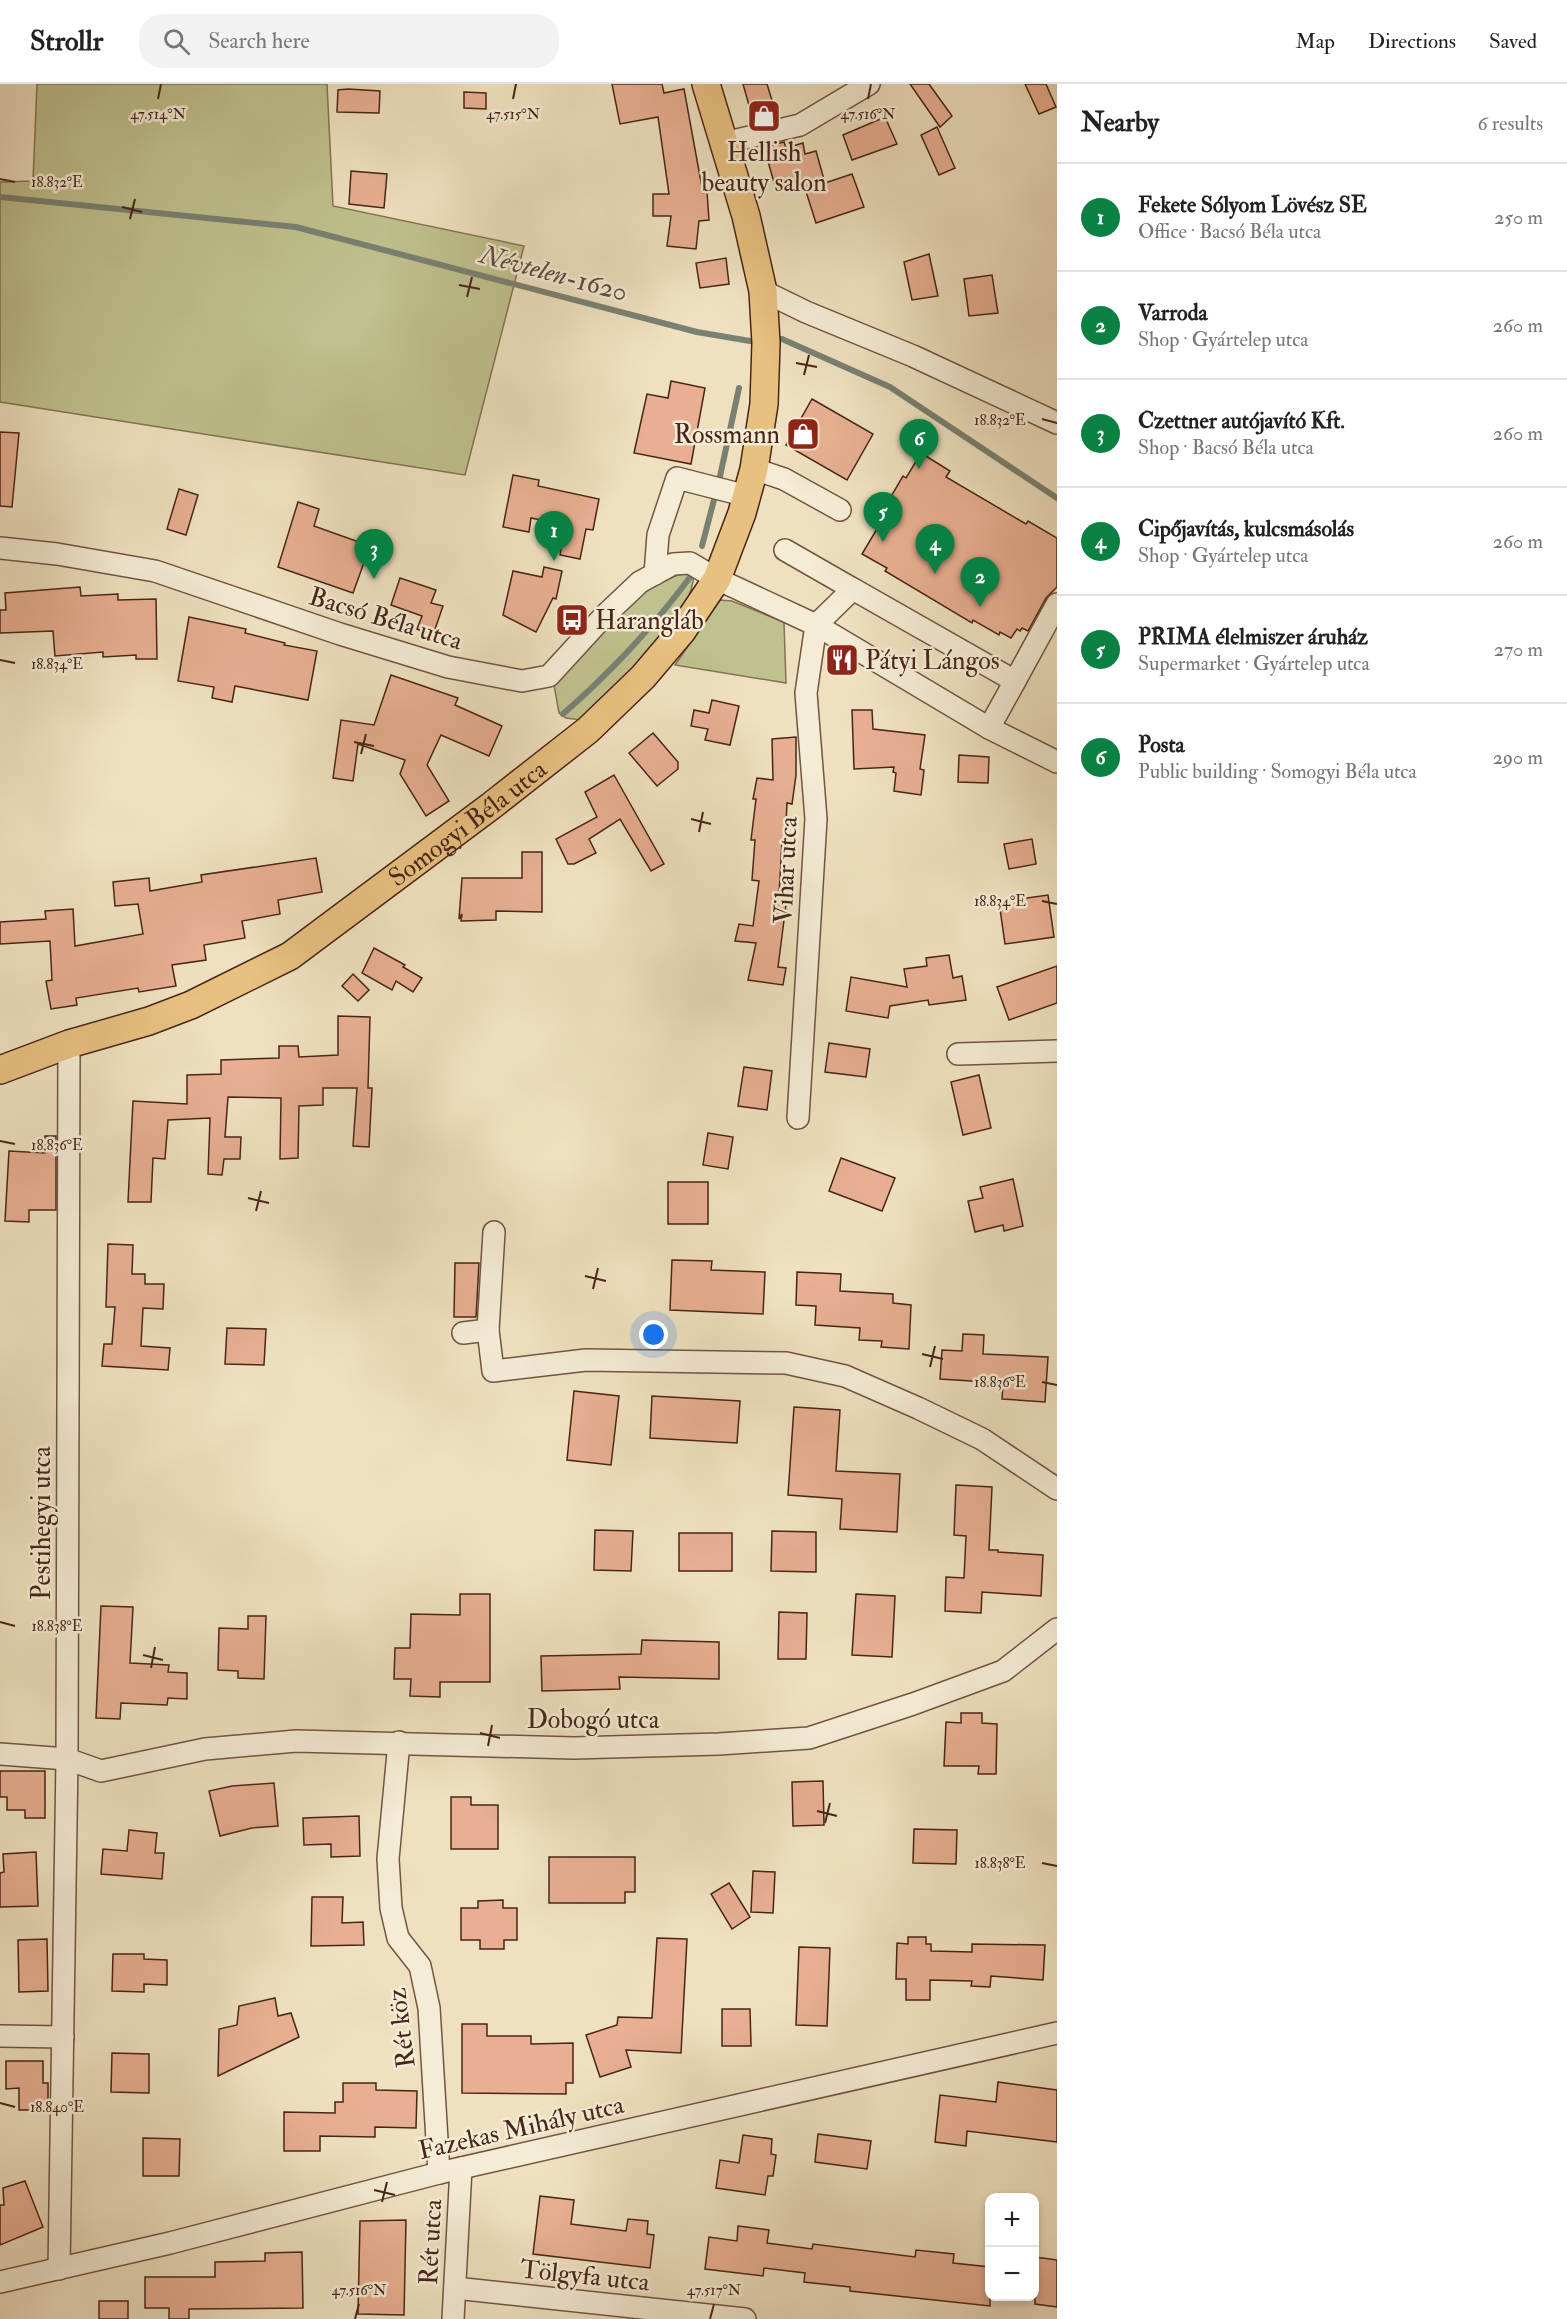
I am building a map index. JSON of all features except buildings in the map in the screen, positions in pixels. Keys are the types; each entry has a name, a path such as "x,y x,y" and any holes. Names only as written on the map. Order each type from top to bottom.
{"main road":[{"name":"Somogyi Béla utca","path":"0,1070 69,1044 149,1021 191,1005 290,956 588,730 644,677 682,631 717,579 747,496 754,470 764,404 766,343 764,302 746,216 706,84"}],"street":[{"path":"724,143 800,124 840,93 869,84"},
{"path":"764,302 806,312 913,356 1057,423"},
{"path":"754,470 784,479 840,510"},
{"path":"655,574 658,536 677,478 747,496"},
{"name":"Bacsó Béla utca","path":"0,548 57,554 155,571 340,634 448,667 522,681 549,676 640,582 673,564 690,563 717,579 816,625 989,728 1057,762"},
{"path":"785,550 1015,681"},
{"path":"816,625 853,590"},
{"path":"989,728 1057,604"},
{"name":"Vihar utca","path":"798,1118 816,819 806,693 816,625"},
{"name":"Pestihegyi utca","path":"59,2269 67,1759 69,1044"},
{"path":"958,1054 1057,1051"},
{"path":"494,1232 488,1330 493,1371 586,1360 786,1363 845,1377 918,1408 982,1439 1057,1489"},
{"path":"463,1333 488,1330"},
{"name":"Dobogó utca","path":"0,1754 67,1759 101,1771 205,1749 296,1741 574,1748 719,1744 809,1738 913,1704 1003,1671 1057,1629"},
{"name":"Rét köz","path":"399,1742 388,1859 391,1908 398,1938 420,1966 429,2008 439,2173"},
{"name":"Fazekas Mihály utca","path":"0,2282 171,2243 460,2168 1057,2032"},
{"path":"0,2036 63,2037"},
{"name":"Rét utca","path":"453,2319 460,2168"},
{"name":"Tölgyfa utca","path":"455,2288 745,2319"}],"green space":[{"path":"37,84 327,84 333,206 524,246 465,475 0,402 0,182 33,181"},
{"path":"684,573 694,574 690,594 680,614 650,653 581,720 566,718 559,713 554,685 597,635 627,605 644,592"},
{"path":"720,600 732,601 784,622 786,683 675,665"}],"waterway":[{"name":"Névtelen-1620","path":"0,197 296,227 697,332 750,341 758,340"},
{"name":"Névtelen-1620","path":"771,339 782,339 890,387 1057,498"},
{"path":"719,481 739,388"},
{"path":"702,546 715,496"},
{"path":"563,714 631,648 691,576"}],"place":[{"name":"Hellish beauty salon","path":"764,116"},
{"name":"Rossmann","path":"803,434"},
{"name":"Posta","path":"919,469"},
{"name":"PRIMA élelmiszer áruház","path":"883,542"},
{"name":"Fekete Sólyom Lövész SE","path":"554,561"},
{"name":"Cipőjavítás, kulcsmásolás","path":"935,574"},
{"name":"Czettner autójavító Kft.","path":"374,579"},
{"name":"Varroda","path":"980,607"},
{"name":"Harangláb","path":"572,620"},
{"name":"Pátyi Lángos","path":"842,660"}]}
